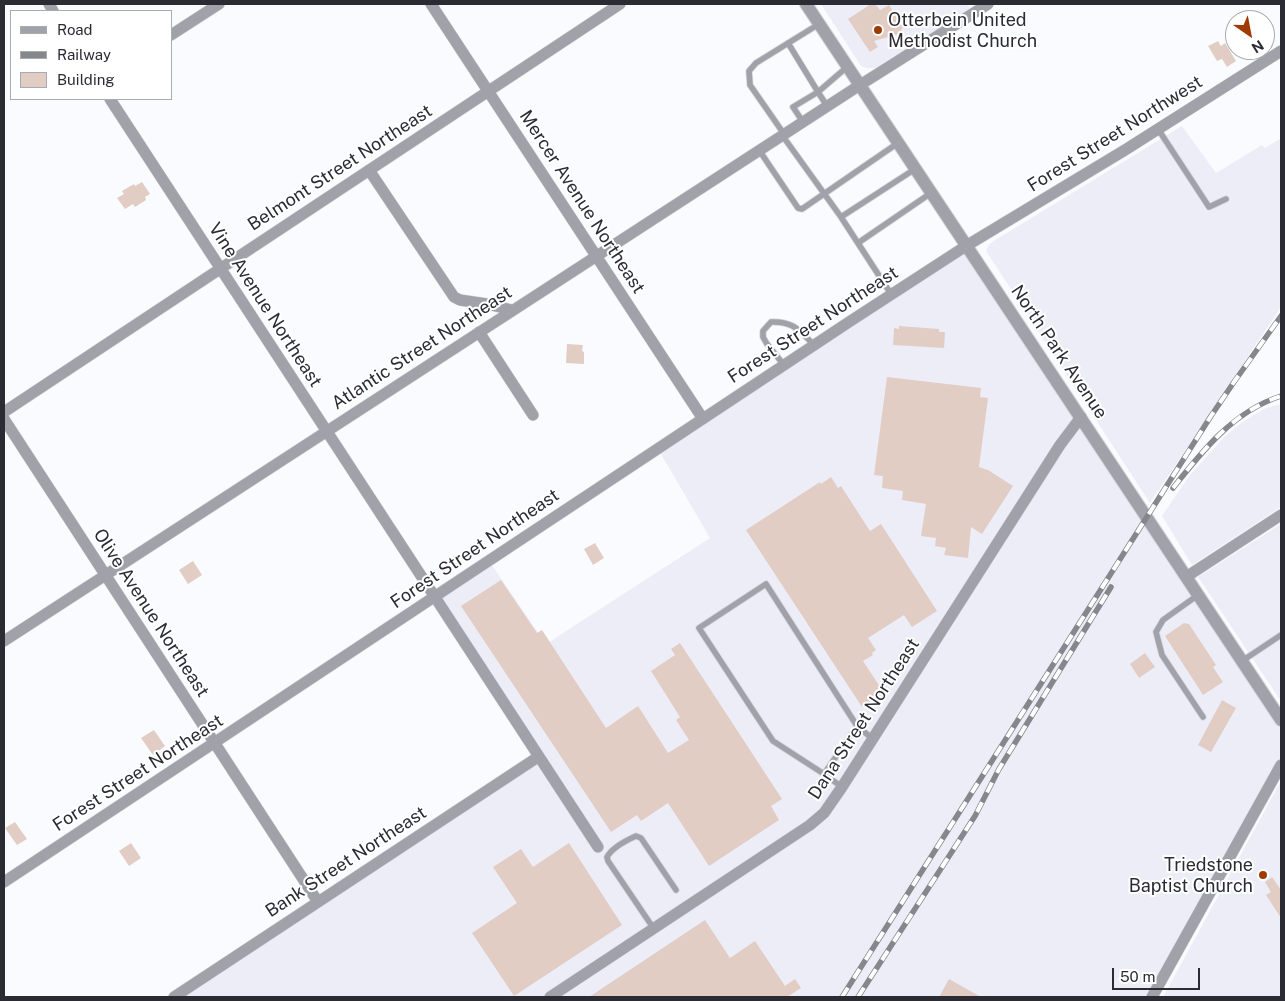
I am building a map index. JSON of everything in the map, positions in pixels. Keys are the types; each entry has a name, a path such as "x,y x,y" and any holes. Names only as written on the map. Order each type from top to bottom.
{"street":[{"path":"172,34 219,4"},
{"name":"Mercer Avenue Northeast","path":"432,4 703,419"},
{"name":"Belmont Street Northeast","path":"4,412 620,4"},
{"name":"North Park Avenue","path":"806,4 1280,716"},
{"name":"Atlantic Street Northeast","path":"4,641 759,150 988,4"},
{"name":"Forest Street Northwest","path":"966,246 1158,129 1281,51"},
{"name":"Vine Avenue Northeast","path":"111,100 598,847"},
{"path":"369,170 454,297 460,300 512,310"},
{"name":"Forest Street Northeast","path":"4,882 966,246"},
{"path":"479,332 533,415"},
{"name":"Dana Street Northeast","path":"550,997 817,820 832,804 1060,445 1081,417"},
{"name":"Olive Avenue Northeast","path":"4,419 318,902"},
{"path":"1186,577 1281,515"},
{"name":"Bank Street Northeast","path":"174,997 538,757"},
{"path":"1152,997 1281,765"}],"lane":[{"path":"819,24 756,63 749,71 750,85 823,194 841,217 891,294"},
{"path":"788,43 827,106"},
{"path":"803,122 793,107 818,92 848,67"},
{"path":"1158,129 1209,207 1226,198"},
{"path":"759,150 798,208 802,209 898,143"},
{"path":"841,217 915,169"},
{"path":"858,243 931,193"},
{"path":"784,365 763,337 763,330 771,322 783,321 795,326 814,345"},
{"path":"842,787 773,741 699,628 766,584 857,726 873,739"},
{"path":"1198,595 1163,620 1156,632 1162,656 1203,717"},
{"path":"1242,661 1281,635"},
{"path":"824,774 857,726"},
{"path":"654,929 607,857 636,836 640,838 676,890"}],"shaded area":[{"path":"821,4 967,4 971,9 875,68 867,68 861,66"},
{"path":"1182,126 1216,173 1262,145 1265,148 1281,138 1281,307 1150,503 986,251 992,242"},
{"path":"966,246 1281,720 1281,765 1152,997 174,997 538,757 435,597 489,561 546,644 710,538 658,449"},
{"path":"1281,404 1281,507 1192,565 1162,516 1190,475 1225,436 1244,421 1266,408"},
{"path":"1281,524 1281,701 1198,577"},
{"path":"1281,781 1281,997 1163,997"}],"building":[{"name":"Otterbein United Methodist Church","path":"871,4 875,4 880,10 889,5 903,27 899,34 874,41 878,47 870,52 848,19"},
{"path":"1218,41 1221,46 1225,43 1225,60 1236,61 1227,67 1222,59 1217,61 1208,46"},
{"path":"142,182 150,194 145,197 146,200 135,207 133,204 125,209 117,198 124,194 122,191"},
{"path":"899,326 939,329 939,332 945,332 944,348 893,345 894,328 899,329"},
{"path":"567,344 583,345 584,364 566,363"},
{"path":"887,377 981,388 980,397 988,398 979,467 988,470 1013,486 982,534 971,527 968,558 944,555 946,548 935,546 936,538 921,536 926,504 902,500 903,491 882,488 883,476 874,475"},
{"path":"831,477 838,488 841,486 870,531 881,524 937,611 912,627 904,615 868,638 876,650 872,653 873,655 863,661 884,693 862,707 746,530 820,482 821,484"},
{"path":"595,543 604,558 593,565 584,549"},
{"path":"193,561 202,575 188,584 179,570"},
{"path":"501,580 537,633 542,630 606,728 638,706 668,753 689,740 676,720 680,717 651,671 675,655 671,649 680,643 782,799 771,806 779,820 709,866 668,803 641,821 637,815 611,832 461,606"},
{"path":"1184,623 1189,624 1216,665 1213,667 1223,682 1203,695 1165,636"},
{"path":"1145,653 1155,667 1139,678 1130,664"},
{"path":"1222,700 1236,708 1211,752 1198,745"},
{"path":"154,730 165,746 153,755 141,738"},
{"path":"15,822 27,839 17,845 5,828"},
{"path":"131,843 141,858 129,866 119,851"},
{"path":"569,843 622,925 514,996 472,933 517,903 493,867 521,849 533,867"},
{"path":"1272,877 1281,890 1281,918 1266,895 1271,892 1265,882"},
{"path":"705,920 730,958 755,941 785,986 795,979 801,988 787,997 589,997"},
{"path":"949,979 981,997 939,997"}],"railway":[{"path":"842,997 1211,416 1281,316"},
{"path":"1173,488 1221,433 1249,411 1281,396"},
{"path":"858,997 975,816 999,769 1111,587"}],"place":[{"name":"Otterbein United Methodist Church","path":"878,30"},
{"name":"Triedstone Baptist Church","path":"1263,875"}]}
